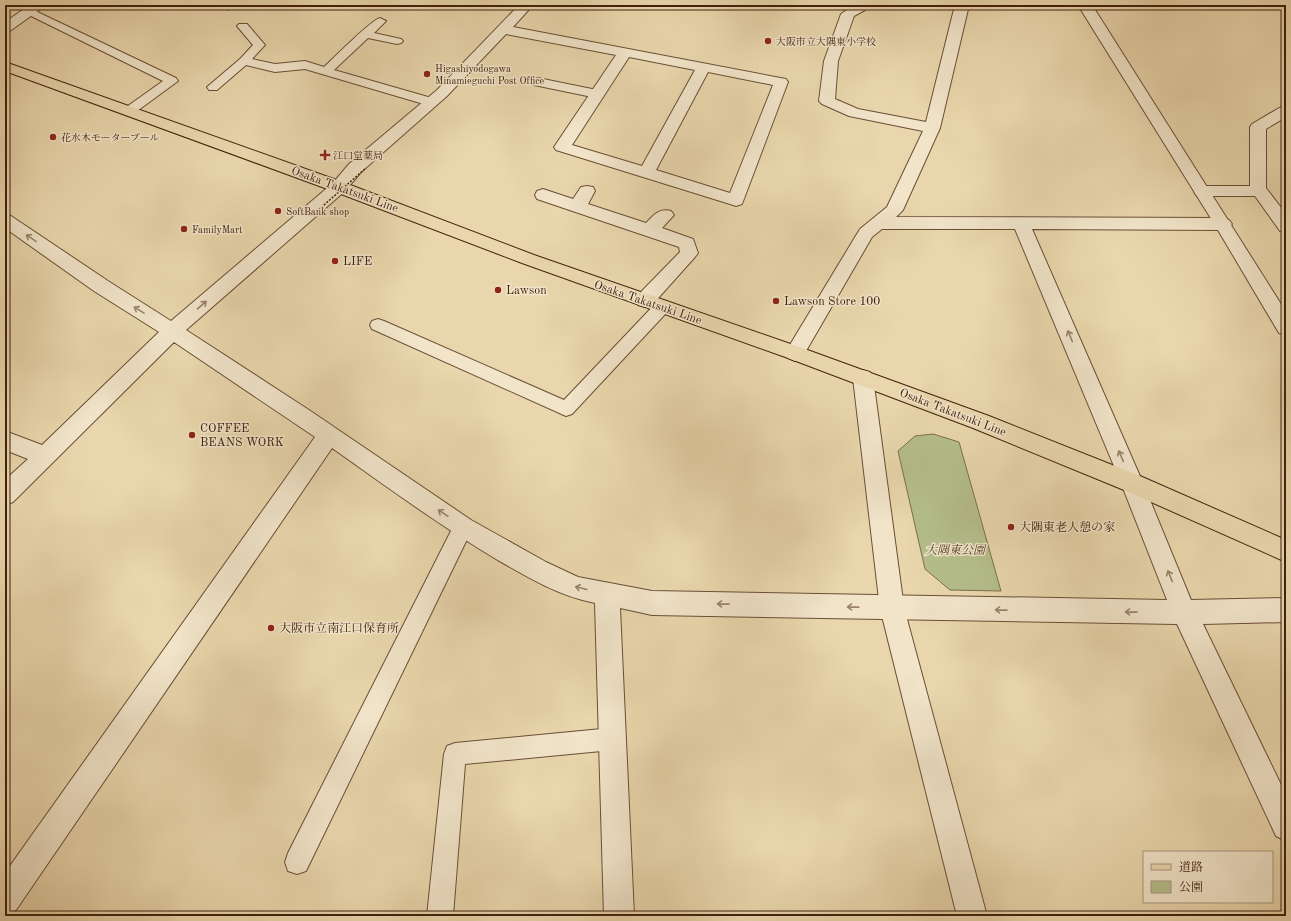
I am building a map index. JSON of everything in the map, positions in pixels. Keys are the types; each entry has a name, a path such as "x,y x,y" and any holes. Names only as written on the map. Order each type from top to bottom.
{"main road":[{"name":"Osaka Takatsuki Line","path":"5,66 339,187 521,256 794,353 981,422 1132,483 1286,551"}],"street":[{"path":"5,495 155,350 172,331 339,187 355,168 431,102 526,5"},
{"path":"861,5 848,14 831,61 827,101 854,113 932,128"},
{"path":"794,353 866,233 894,210 913,171 932,128 962,5"},
{"path":"1084,5 1223,224 1286,328"},
{"path":"5,28 34,8"},
{"path":"504,29 704,67 781,82 736,200 562,147 625,52"},
{"path":"646,173 704,67"},
{"path":"1286,110 1258,127 1258,188 1286,227"},
{"path":"577,206 587,191"},
{"path":"1202,191 1260,191"},
{"path":"543,195 687,243 689,253 645,300"},
{"path":"649,230 665,216"},
{"path":"5,220 100,286 302,416 328,436 463,527 537,570 576,588 652,603 1184,612 1286,610"},
{"path":"879,223 1223,224"},
{"path":"1021,223 1132,483 1184,612 1286,826"},
{"path":"863,378 892,608 972,916"},
{"path":"5,900 328,436"},
{"path":"5,440 44,456"},
{"path":"606,594 619,916"}],"lane":[{"path":"34,8 172,81 129,111"},
{"path":"326,71 380,21"},
{"path":"213,87 244,61 259,45 243,26"},
{"path":"365,34 397,41"},
{"path":"244,61 275,68 305,65 431,102"},
{"path":"538,82 597,94"},
{"path":"378,325 566,409 663,306"},
{"path":"297,862 463,527"},
{"path":"440,916 455,754 612,739"}],"path":[{"path":"316,212 366,168"}],"green space":[{"name":"大隅東公園","path":"933,434 959,442 1001,591 950,590 925,569 898,451 915,436"}],"place":[{"name":"大阪市立大隅東小学校","path":"768,41"},
{"name":"Higashiyodogawa Minamieguchi Post Office","path":"427,74"},
{"name":"花水木モータープール","path":"53,137"},
{"name":"江口堂薬局","path":"325,155"},
{"name":"SoftBank shop","path":"278,211"},
{"name":"FamilyMart","path":"184,229"},
{"name":"LIFE","path":"335,261"},
{"name":"Lawson","path":"498,290"},
{"name":"Lawson Store 100","path":"776,301"},
{"name":"COFFEE BEANS WORK","path":"192,435"},
{"name":"大隅東老人憩の家","path":"1011,527"},
{"name":"大阪市立南江口保育所","path":"271,628"}]}
